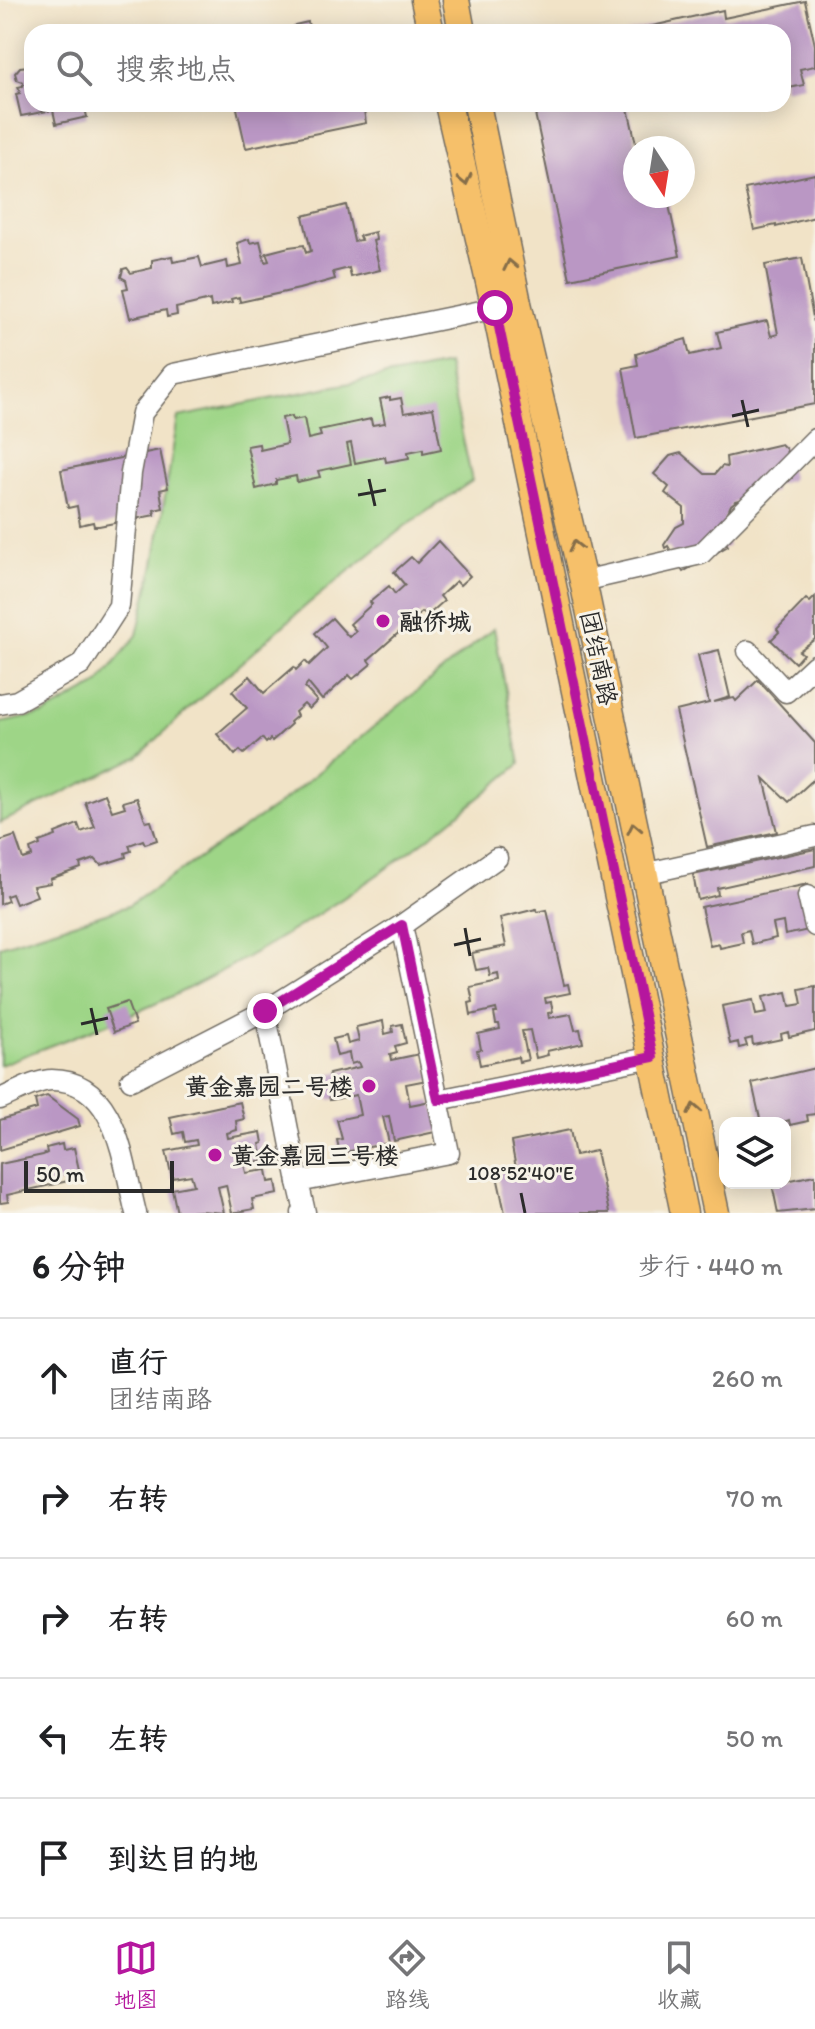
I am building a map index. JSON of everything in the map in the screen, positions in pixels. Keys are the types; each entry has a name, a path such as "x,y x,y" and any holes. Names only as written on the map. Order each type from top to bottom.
{"main road":[{"path":"424,0 429,24"},
{"path":"456,0 460,24"},
{"name":"团结南路","path":"450,112 583,581 716,1213"},
{"name":"团结南路","path":"478,112 507,306 684,1213"}],"street":[{"path":"0,704 17,701 81,665 119,606 131,473 142,413 173,374 507,306"},
{"path":"583,581 701,554 815,439"},
{"path":"748,651 786,692 815,665"},
{"path":"643,874 815,836"},
{"path":"131,1080 265,1011 402,925 497,858"},
{"path":"808,896 815,926"},
{"path":"298,1182 449,1153 402,925"},
{"path":"265,1011 305,1212 302,1213"},
{"path":"438,1100 653,1057"},
{"path":"0,1099 49,1080 77,1083 97,1097 112,1120 136,1213"}],"green space":[{"path":"447,364 472,481 405,526 309,603 138,757 0,823 0,723 44,714 97,685 137,635 154,564 178,417"},
{"path":"494,628 520,764 442,827 360,887 232,966 165,1000 0,1065 0,946 128,906 278,805"}],"building":[{"path":"805,1 815,45 815,66 800,69 804,85 791,88 791,24 661,24 723,10 724,18"},
{"path":"24,67 24,112 42,112 21,116 16,94 20,93 18,87 23,86 23,82 17,80 15,73"},
{"path":"53,112 86,112 87,117 56,124"},
{"path":"238,112 364,112 366,123 246,148"},
{"path":"535,112 629,112 634,136 623,136 623,208 670,208 680,256 570,279"},
{"path":"815,174 815,217 754,230 745,189"},
{"path":"346,205 354,241 361,240 359,236 375,232 376,240 373,241 380,270 351,277 349,268 333,272 335,279 299,289 240,302 239,297 211,307 210,300 176,308 177,315 167,317 166,310 130,318 123,289 128,288 126,280 121,277 123,269 127,268 131,273 152,268 152,260 172,256 173,262 199,257 202,267 227,261 228,268 242,265 237,243 249,239 250,243 260,241 265,262 269,261 266,253 289,247 304,245 306,253 311,251 303,216"},
{"path":"802,258 815,329 815,404 636,438 623,368 638,365 636,354 686,339 690,355 721,348 717,332 767,321 771,336 778,334 765,265"},
{"path":"390,397 390,400 401,398 404,413 433,408 441,449 408,452 409,458 386,462 385,457 355,463 351,443 347,444 351,464 318,471 320,477 297,482 296,476 256,489 247,446 259,444 260,450 287,444 282,418 304,418 308,439 321,436 319,430 371,419 372,425 385,423 380,399"},
{"path":"781,444 786,449 792,478 773,485 775,492 736,501 731,505 724,521 728,546 683,572 668,546 665,548 664,545 676,527 684,523 684,508 665,493 669,487 654,474 670,456 681,453 705,474 715,474 722,466 727,467 726,457"},
{"path":"160,450 168,488 160,490 163,508 154,510 155,515 99,526 94,526 93,522 80,525 77,506 68,508 61,470"},
{"name":"融侨城","path":"438,541 470,576 460,585 456,581 440,596 444,601 427,616 422,612 368,660 371,664 353,679 349,675 322,700 308,683 305,688 317,701 309,709 304,704 295,712 297,716 291,724 272,741 270,739 266,743 262,738 244,754 240,750 235,755 217,734 247,708 232,691 250,676 264,693 294,667 296,670 305,661 309,665 327,648 315,633 332,618 349,637 356,631 350,624 372,604 370,602 389,586 395,594 405,585 394,572 411,557 417,563"},
{"path":"815,597 815,639 799,651 803,654 795,663 771,640 779,632 777,629 806,599 810,602"},
{"path":"719,650 730,697 714,702 734,698 736,701 758,680 815,743 815,778 789,802 764,778 777,832 707,847 676,711 709,703 698,655"},
{"path":"105,794 112,811 125,807 123,802 137,798 146,822 151,821 157,840 145,844 143,840 129,845 131,851 125,853 126,857 101,865 95,859 80,864 81,868 50,879 51,883 33,886 37,896 16,904 12,894 6,896 8,901 0,904 0,841 15,836 23,859 32,856 30,849 56,836 55,833 78,824 81,832 95,827 85,802"},
{"path":"815,849 815,866 717,888 718,895 698,900 693,875"},
{"path":"808,884 815,915 809,930 785,935 783,922 773,924 776,938 752,944 749,930 741,932 743,943 720,948 719,944 710,946 701,907"},
{"path":"536,909 537,912 547,910 564,985 568,984 570,993 545,998 546,1003 551,1002 553,1012 548,1013 549,1018 571,1014 575,1030 580,1029 583,1043 547,1051 548,1055 536,1058 530,1030 522,1031 528,1060 519,1062 518,1057 480,1065 478,1034 500,1029 496,1024 496,1009 471,1015 469,1003 473,1002 470,987 499,981 498,974 490,976 488,968 476,970 472,953 506,946 500,918"},
{"path":"815,986 815,1031 789,1037 788,1032 781,1034 782,1039 753,1045 752,1038 745,1040 747,1046 739,1048 738,1042 730,1044 722,1006 753,1000 756,1015 767,1013 763,997 787,992 790,1006 802,1004 799,989"},
{"path":"127,1002 135,1024 114,1032 106,1009"},
{"name":"黄金嘉园二号楼","path":"383,1021 385,1034 393,1032 392,1026 402,1024 406,1043 395,1046 397,1053 390,1055 391,1060 420,1054 432,1079 406,1084 410,1105 431,1101 444,1130 394,1141 389,1116 383,1117 389,1143 340,1153 337,1140 342,1139 337,1120 360,1115 356,1095 330,1100 327,1089 332,1088 329,1074 360,1067 358,1062 351,1064 349,1053 337,1056 333,1039 346,1036 348,1044 359,1041 356,1027"},
{"path":"815,1068 815,1114 807,1115 808,1121 791,1125 791,1117 760,1117 752,1083"},
{"path":"47,1096 78,1119 80,1126 0,1150 0,1120 37,1109 35,1100"},
{"name":"黄金嘉园三号楼","path":"240,1102 244,1119 236,1121 237,1130 227,1133 228,1138 261,1132 263,1160 244,1164 246,1173 267,1170 269,1182 276,1181 278,1194 252,1199 254,1209 232,1213 226,1185 218,1187 224,1213 177,1213 172,1189 194,1185 191,1175 172,1178 166,1151 197,1145 196,1140 185,1142 183,1132 174,1134 170,1117"},
{"path":"570,1130 575,1155 596,1151 609,1213 505,1213 496,1171 516,1168 511,1142"},
{"path":"62,1144 63,1150 74,1148 81,1178 7,1195 8,1202 0,1203 0,1164 43,1155 47,1153 46,1148"},
{"path":"815,1175 815,1209 778,1213 773,1189 791,1189 791,1180"}],"place":[{"name":"融侨城","path":"383,621"},
{"name":"黄金嘉园二号楼","path":"369,1086"},
{"name":"黄金嘉园三号楼","path":"215,1155"}],"route":[{"path":"265,1011 402,925 438,1100 653,1057 495,308"}]}
